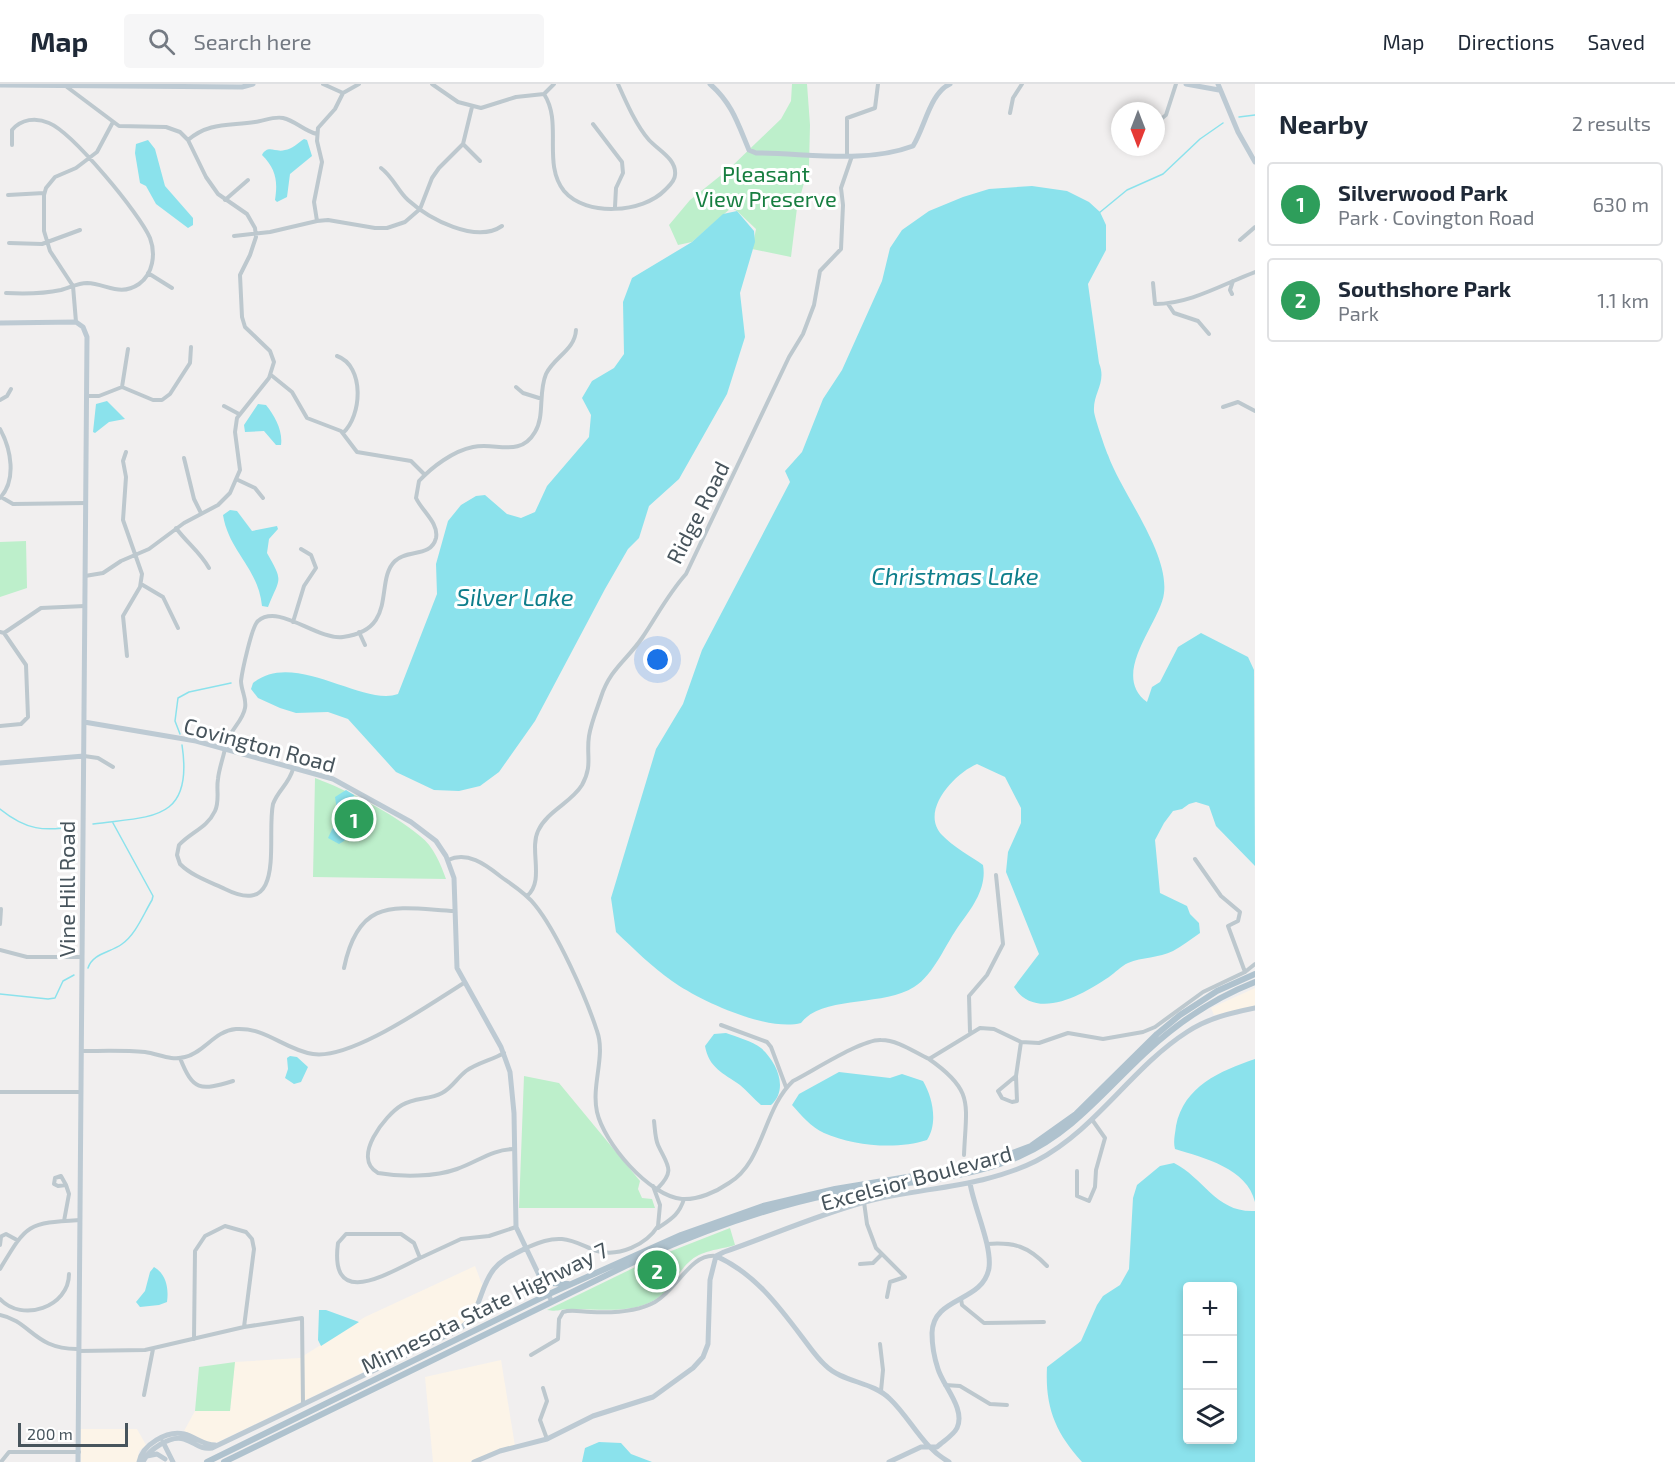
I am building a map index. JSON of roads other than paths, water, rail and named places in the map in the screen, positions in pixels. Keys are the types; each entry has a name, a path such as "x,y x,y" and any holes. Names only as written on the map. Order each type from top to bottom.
{"main road":[{"name":"Minnesota State Highway 7","path":"207,1462 574,1282 681,1235 763,1206 835,1189 980,1165 1031,1146 1076,1114 1157,1034 1180,1015 1217,991 1255,974"},
{"name":"Minnesota State Highway 7","path":"224,1462 682,1240 764,1211 834,1194 982,1170 1018,1157 1052,1139 1079,1119 1143,1055 1182,1022 1218,999 1255,982"},
{"path":"540,1275 554,1284 574,1282"}],"street":[{"path":"0,85 242,87 253,84"},
{"path":"323,84 344,93"},
{"path":"317,221 314,202 322,162 317,134 344,93 359,84"},
{"path":"432,84 458,102 481,108 516,97 544,94 555,84"},
{"path":"544,94 553,115 553,156 561,185 579,202 591,206 615,207 651,201 669,186 676,175 672,160 640,129 618,84"},
{"path":"710,84 734,110 749,150 785,154 849,155 894,152 913,146 924,128 936,94 950,84"},
{"name":"Ridge Road","path":"527,896 533,890 536,873 534,843 538,830 546,819 576,792 590,767 589,737 607,680 642,639 666,599 686,574 789,357 803,334 814,305 820,271 841,249 843,239 841,188 849,155 847,118 875,108 878,84"},
{"path":"1010,113 1013,98 1022,84"},
{"path":"1165,116 1176,84"},
{"path":"1186,84 1219,87 1255,162"},
{"path":"65,85 113,122 129,127 174,129 188,140 206,177 225,200 247,214 255,234 255,244 240,275 245,327 272,356 271,375 239,414 235,432 241,462 238,480 225,500 176,528 149,549 103,573 85,576"},
{"path":"234,236 317,221 387,228 405,222 420,209 432,178 463,144 472,107"},
{"path":"188,140 196,133 218,124 252,123 274,118 283,118 306,132 317,134"},
{"path":"6,293 38,293 88,283 122,291 141,283 148,273 153,258 149,237 90,158 57,127 42,121 25,120 16,125 10,136 12,145"},
{"path":"0,323 76,322 74,286 47,242 44,231 44,193 55,177 90,158 102,146 113,122"},
{"path":"593,124 622,162 623,173 616,188 615,207"},
{"path":"463,144 480,161"},
{"path":"381,168 392,176 406,198 420,209 460,228 483,233 502,226"},
{"path":"225,200 248,180"},
{"path":"8,195 44,193"},
{"path":"1240,240 1255,227"},
{"path":"9,243 47,242 80,230"},
{"path":"1153,283 1155,304 1168,304 1186,300 1255,272"},
{"path":"148,273 172,288"},
{"path":"1232,294 1230,290 1233,280"},
{"path":"1168,304 1174,313 1198,321 1209,334"},
{"name":"Vine Hill Road","path":"76,322 83,327 87,337 78,1462"},
{"path":"292,769 288,783 278,793 273,804 268,883 259,892 241,896 180,864 177,855 179,845 202,828 216,808 217,783 225,750 230,734 245,710 242,681 253,627 261,618 272,615 332,637 359,632 372,623 382,609 386,577 395,561 406,555 424,552 435,542 435,526 416,498 417,487 425,474 465,449 483,446 514,448 526,442 538,426 539,398 548,370 571,346 576,330"},
{"path":"87,396 99,396 122,387 153,400 162,400 170,394 190,363 191,347"},
{"path":"122,387 128,349"},
{"path":"337,356 347,361 353,370 357,403 353,423 343,433"},
{"path":"271,375 292,392 307,418 336,428 343,433 357,452 411,461 425,474"},
{"path":"516,387 528,396 539,398"},
{"path":"0,400 7,396 11,389"},
{"path":"1223,407 1238,402 1255,411"},
{"path":"224,406 239,414"},
{"path":"0,429 8,451 10,475 8,487 1,498 13,504 86,503"},
{"path":"126,452 123,461 126,485 122,511 141,567 141,584 123,616 127,656"},
{"path":"184,458 194,499 201,513"},
{"path":"238,480 251,485 263,498"},
{"path":"176,528 186,541 200,552 209,568"},
{"path":"293,622 304,586 316,568 311,555 301,549"},
{"path":"141,584 163,597 178,628"},
{"path":"0,726 21,724 28,717 26,665 2,632 41,608 85,606"},
{"path":"359,632 365,645"},
{"name":"Covington Road","path":"84,722 196,741 333,779 411,822 436,841 448,860"},
{"path":"0,763 84,756 98,758 112,767"},
{"path":"552,1302 516,1227 512,1083 504,1053 464,983 455,959 454,878 448,860 467,856 493,870 527,896 551,929 599,1034 596,1104 603,1130 615,1148 652,1186 660,1210 655,1230"},
{"path":"1195,859 1221,896 1240,912 1238,921 1228,926 1245,972"},
{"path":"970,1032 969,996 987,975 1003,944 996,875"},
{"path":"344,968 347,955 360,928 380,911 406,906 431,911 455,911"},
{"path":"0,924 1,909"},
{"path":"0,950 27,957 82,957"},
{"path":"929,1059 980,1028 994,1029 1021,1042 1039,1043 1068,1033 1103,1039 1143,1032 1155,1027 1203,992 1245,972 1255,964"},
{"path":"81,1051 147,1052 180,1058 194,1054 218,1035 238,1029 260,1031 306,1053 330,1054 372,1039 464,983"},
{"name":"Excelsior Boulevard","path":"716,1256 864,1202 970,1183 1038,1160 1093,1120 1177,1038 1210,1020 1255,1008"},
{"path":"721,1025 767,1042 786,1087"},
{"path":"652,1186 684,1199 699,1197 718,1190 747,1169 762,1131 786,1087 857,1046 879,1039 898,1043 929,1059 949,1073 965,1100 967,1114 964,1155"},
{"path":"1016,1076 998,1090 1002,1098 1012,1102 1017,1101 1018,1095 1016,1076 1021,1042"},
{"path":"504,1053 466,1071 439,1095 410,1101 397,1108 372,1139 369,1160 371,1169 378,1173 435,1173 457,1169 500,1150 514,1149"},
{"path":"180,1058 189,1079 197,1086 207,1088 232,1081"},
{"path":"0,1092 81,1092"},
{"path":"1077,1171 1077,1196 1089,1201 1095,1187 1096,1170 1105,1138 1093,1120"},
{"path":"654,1121 657,1143 669,1168 667,1179 658,1188"},
{"path":"889,1462 921,1447 937,1447 953,1433 958,1425 956,1406 934,1358 933,1326 942,1310 975,1292 985,1280 989,1265 986,1244 970,1183"},
{"path":"64,1221 69,1194 66,1185"},
{"path":"142,1461 144,1449 160,1443 173,1434 183,1434 204,1444 217,1445 462,1328 478,1309 493,1270 507,1258 526,1248 545,1240 564,1239 598,1251 615,1252 637,1245 674,1218 680,1211 684,1199"},
{"path":"864,1202 871,1238 881,1255 899,1269 905,1277 891,1282 887,1297"},
{"path":"0,1269 17,1240 32,1226 80,1220"},
{"path":"194,1339 195,1251 206,1236 225,1226 246,1232 254,1244 244,1328"},
{"path":"420,1258 414,1243 401,1234 350,1233 342,1236 338,1243 337,1270 346,1280 363,1282 420,1258 461,1239 489,1236 516,1227"},
{"path":"0,1245 0,1237 9,1235 17,1240"},
{"path":"986,1244 1019,1245 1033,1251 1047,1266"},
{"path":"531,1354 558,1339 559,1319 563,1312 623,1311 653,1303 680,1282 693,1263 708,1255 716,1256 736,1266 758,1284 784,1312 825,1366 838,1374 881,1391 941,1460 949,1462"},
{"path":"860,1263 873,1263 881,1255"},
{"path":"474,1462 500,1451 547,1439 593,1416 653,1397 698,1363 706,1351 710,1337 710,1280 716,1256"},
{"path":"0,1299 16,1309 38,1310 62,1295 68,1283 69,1274"},
{"path":"961,1299 962,1305 984,1323 1044,1322"},
{"path":"0,1315 9,1317 44,1342 61,1348 79,1350 153,1348 302,1318 303,1404"},
{"path":"880,1344 883,1370 881,1391"},
{"path":"144,1395 153,1348"},
{"path":"945,1385 960,1386 990,1404 1007,1405"},
{"path":"543,1388 548,1401 540,1420 547,1439"},
{"path":"160,1443 166,1461"},
{"path":"160,1443 173,1462"},
{"path":"1,1462 6,1454 13,1452 79,1452"},
{"path":"142,1461 156,1454 166,1461"}],"water":[{"path":"304,139 307,140 312,156 290,174 287,197 277,202 275,200 275,176 262,155 269,149 281,151 288,149"},
{"path":"148,140 155,149 165,186 193,218 193,225 188,228 156,204 146,186 140,183 135,153 136,144"},
{"name":"Christmas Lake","path":"1032,186 1067,191 1089,202 1100,212 1106,225 1106,250 1088,284 1101,370 1101,382 1095,398 1094,414 1108,455 1152,542 1164,577 1161,605 1135,663 1133,677 1137,690 1147,702 1152,687 1160,682 1178,647 1201,633 1248,657 1254,670 1255,866 1216,826 1209,806 1196,802 1173,811 1155,840 1160,893 1187,906 1190,914 1199,923 1200,933 1168,953 1125,964 1099,984 1074,997 1047,1004 1035,1003 1023,997 1014,987 1039,954 1006,872 1008,852 1021,823 1021,808 1005,777 977,764 950,784 937,804 935,815 936,825 942,835 983,865 983,881 974,904 928,975 914,987 901,993 823,1008 811,1014 801,1023 787,1025 771,1023 735,1013 699,997 672,981 616,932 611,898 656,749 683,704 702,650 790,482 785,471 802,452 823,399 842,370 882,281 890,248 902,230 929,211 963,197 989,189"},
{"name":"Silver Lake","path":"737,211 754,231 755,242 740,293 745,337 727,394 679,479 649,506 639,538 628,549 605,589 535,721 499,772 480,786 459,791 434,790 396,772 348,719 328,712 296,713 258,698 251,689 253,683 270,674 288,672 308,675 366,693 383,696 398,694 437,594 436,564 448,521 461,505 476,496 485,495 507,514 521,518 535,512 547,486 589,437 591,415 582,398 592,381 614,368 624,354 623,302 632,278 692,242 723,214"},
{"path":"107,401 125,419 109,422 95,433 93,432 96,404"},
{"path":"258,404 266,405 275,419 280,429 281,445 276,445 264,431 245,432 244,425"},
{"path":"230,510 237,511 252,531 277,526 278,529 269,539 267,553 276,570 278,580 268,607 262,606 255,581 226,528 223,515"},
{"path":"346,790 354,795 354,822 350,834 339,844 328,838 338,817 335,797"},
{"path":"726,1033 761,1048 772,1061 780,1084 776,1099 771,1105 761,1105 740,1085 713,1065 705,1046 714,1034"},
{"path":"297,1057 308,1067 301,1082 294,1084 285,1078 288,1069 287,1058"},
{"path":"1255,1059 1255,1202 1250,1190 1234,1173 1211,1161 1175,1149 1174,1143 1180,1112 1195,1090 1217,1075"},
{"path":"839,1072 890,1078 902,1074 923,1081 933,1110 932,1126 927,1140 889,1146 861,1144 815,1128 792,1105 799,1094"},
{"path":"1174,1163 1194,1177 1220,1201 1242,1210 1255,1211 1255,1462 1082,1462 1065,1440 1054,1418 1048,1394 1047,1367 1081,1341 1103,1296 1120,1285 1129,1269 1133,1198 1137,1185 1160,1166"},
{"path":"154,1267 166,1282 167,1302 140,1307 136,1302 145,1291 150,1272"},
{"path":"319,1310 326,1310 359,1322 321,1346 318,1340"},
{"path":"599,1442 621,1443 631,1454 652,1462 582,1462 585,1448"}],"waterway":[{"path":"1239,117 1255,115"},
{"path":"1099,213 1127,190 1163,174 1200,139 1223,123"},
{"path":"180,734 175,721 178,698 189,692 231,683"},
{"path":"93,824 149,816 163,811 174,802 181,789 184,770 182,745"},
{"path":"0,809 18,821 36,828 54,829 76,826"},
{"path":"88,968 94,959 122,944 131,935 153,896 113,823"},
{"path":"0,994 55,998 63,981 74,975"}],"place":[{"name":"Silverwood Park","path":"354,819"},
{"name":"Southshore Park","path":"657,1270"}],"park label":[{"name":"Pleasant View Preserve","path":"766,186"}]}
